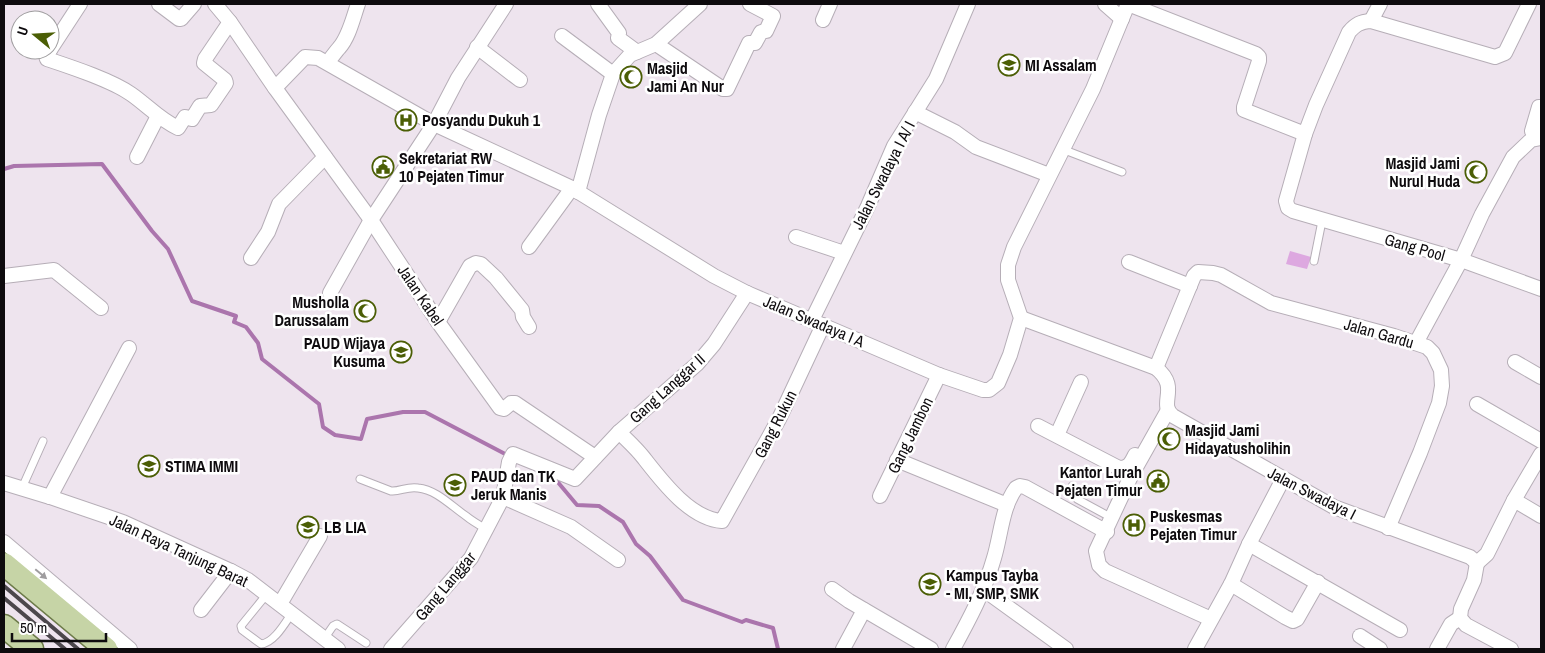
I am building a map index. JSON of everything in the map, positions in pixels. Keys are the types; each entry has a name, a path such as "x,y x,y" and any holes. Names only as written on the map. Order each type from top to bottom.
{"main road":[{"path":"4,564 106,649"},
{"path":"4,626 32,649"}],"street":[{"path":"60,35 80,4"},
{"path":"159,4 181,19 194,4"},
{"name":"Jalan Kabel","path":"214,4 228,14 275,88 371,220 438,322 500,408 504,409 512,402 515,403 595,457"},
{"path":"328,63 334,51 339,49 347,34 358,4"},
{"path":"364,4 370,4"},
{"path":"330,293 371,220 434,124 477,47 506,4"},
{"path":"598,4 619,33 618,38 637,52"},
{"path":"656,44 723,89 727,89 750,43 755,43 761,32 766,30 772,15 750,4"},
{"path":"823,20 830,4"},
{"name":"Jalan Swadaya I A/ I","path":"817,322 844,253 868,206 894,146 936,79 968,4"},
{"path":"1105,4 1122,19"},
{"path":"1210,620 1105,571 1099,565 1096,551 1131,476 1167,412 1168,380 1156,368 1021,318 1008,280 1008,265 1014,247 1093,89 1128,4 1256,54 1259,57 1259,61 1244,110 1305,134 1316,104 1349,32 1359,22 1371,21 1495,57 1505,53 1529,4"},
{"path":"1371,21 1380,4"},
{"path":"529,247 575,190 613,74 623,62 637,52 656,44 693,6"},
{"path":"50,60 130,93 158,116 178,128 185,117 193,118 200,106 212,105 226,82 205,65 204,61 228,14"},
{"path":"562,36 613,74"},
{"path":"477,47 520,80"},
{"name":"Jalan Swadaya I A","path":"275,88 305,57 315,57 434,124 575,190 714,276 747,293 939,375 983,390 994,388 998,383 1010,355 1021,318"},
{"path":"1540,138 1532,131 1539,107 1541,108"},
{"path":"915,112 955,132 976,147 1049,175"},
{"path":"137,156 158,116"},
{"name":"Gang Pool","path":"1305,134 1287,197 1288,208 1292,211 1462,260 1541,289"},
{"path":"1416,343 1462,260 1482,214 1513,158 1531,140 1540,138"},
{"path":"251,258 268,232 279,204 325,157"},
{"path":"796,237 844,253"},
{"path":"1129,262 1190,286 1156,368"},
{"path":"438,322 470,266 476,263 481,264 496,278 522,310 523,317 529,327"},
{"path":"4,276 54,270 101,308"},
{"name":"Jalan Gardu","path":"1190,286 1198,272 1221,275 1271,303 1416,343 1427,347 1437,359 1441,370 1442,386 1439,402 1433,421 1388,528"},
{"name":"Gang Langgar II","path":"510,459 513,454 516,454 574,479 619,432 697,364 719,336 747,293"},
{"name":"Gang Rukun","path":"619,432 642,456 667,487 692,509 702,516 722,521 779,420 817,322"},
{"path":"50,497 128,348"},
{"path":"1515,362 1541,377"},
{"name":"Gang Jambon","path":"880,496 939,375"},
{"path":"1057,435 1081,382"},
{"path":"1478,404 1541,441"},
{"name":"Jalan Swadaya I","path":"1167,412 1334,507 1470,557 1477,563"},
{"path":"1038,426 1119,468 1125,468 1130,464 1148,429 1158,430"},
{"path":"1511,649 1466,624 1460,618 1460,609 1474,580 1477,563 1486,554 1541,454"},
{"name":"Gang Langgar","path":"391,649 471,558 503,497 510,459"},
{"path":"898,460 1008,506"},
{"path":"1195,649 1231,584 1282,479"},
{"name":"Jalan Raya Tanjung Barat","path":"4,483 123,522 231,571 248,580 338,649"},
{"path":"953,649 984,589 995,557 1008,506 1016,488 1025,486 1106,532"},
{"path":"503,497 571,527 618,560"},
{"path":"1514,500 1541,516"},
{"path":"280,604 320,536"},
{"path":"4,542 130,649"},
{"path":"1249,544 1400,630"},
{"path":"201,610 231,571"},
{"path":"1231,584 1293,621 1297,618 1318,582"},
{"path":"832,589 931,649"},
{"path":"984,589 1066,649"},
{"path":"849,647 864,610"},
{"path":"1437,649 1451,624 1460,618"},
{"path":"1360,636 1380,649"}],"lane":[{"path":"1062,148 1122,172"},
{"path":"1314,261 1322,220"},
{"path":"22,488 43,441"},
{"path":"360,479 391,492 405,488 427,489 467,518 486,529"},
{"path":"1072,486 1077,498 1113,518"},
{"path":"267,594 245,621 241,628 242,630 265,646 292,613"},
{"path":"324,639 333,626 337,624 366,644"}],"shaded area":[{"path":"1290,251 1311,257 1307,269 1286,264"}],"waterway":[{"path":"4,169 14,166 102,164 152,231 168,249 192,301 236,316 234,322 246,327 258,343 262,359 319,404 323,427 335,435 361,439 367,419 403,412 425,412 509,456"},
{"path":"551,474 577,505 599,506 623,522 636,544 650,556 683,600 742,622 746,620 773,628 778,649"}],"railway":[{"path":"4,586 78,649"},
{"path":"4,598 65,649"}],"place":[{"name":"MI Assalam","path":"1009,65"},
{"name":"Masjid Jami An Nur","path":"631,77"},
{"name":"Posyandu Dukuh 1","path":"406,120"},
{"name":"Sekretariat RW 10 Pejaten Timur","path":"383,167"},
{"name":"Masjid Jami Nurul Huda","path":"1476,172"},
{"name":"Musholla Darussalam","path":"365,311"},
{"name":"PAUD Wijaya Kusuma","path":"401,352"},
{"name":"Masjid Jami Hidayatusholihin","path":"1169,439"},
{"name":"STIMA IMMI","path":"149,466"},
{"name":"Kantor Lurah Pejaten Timur","path":"1158,481"},
{"name":"PAUD dan TK Jeruk Manis","path":"455,485"},
{"name":"Puskesmas Pejaten Timur","path":"1134,525"},
{"name":"LB LIA","path":"308,527"},
{"name":"Kampus Tayba - MI, SMP, SMK","path":"930,584"}]}
